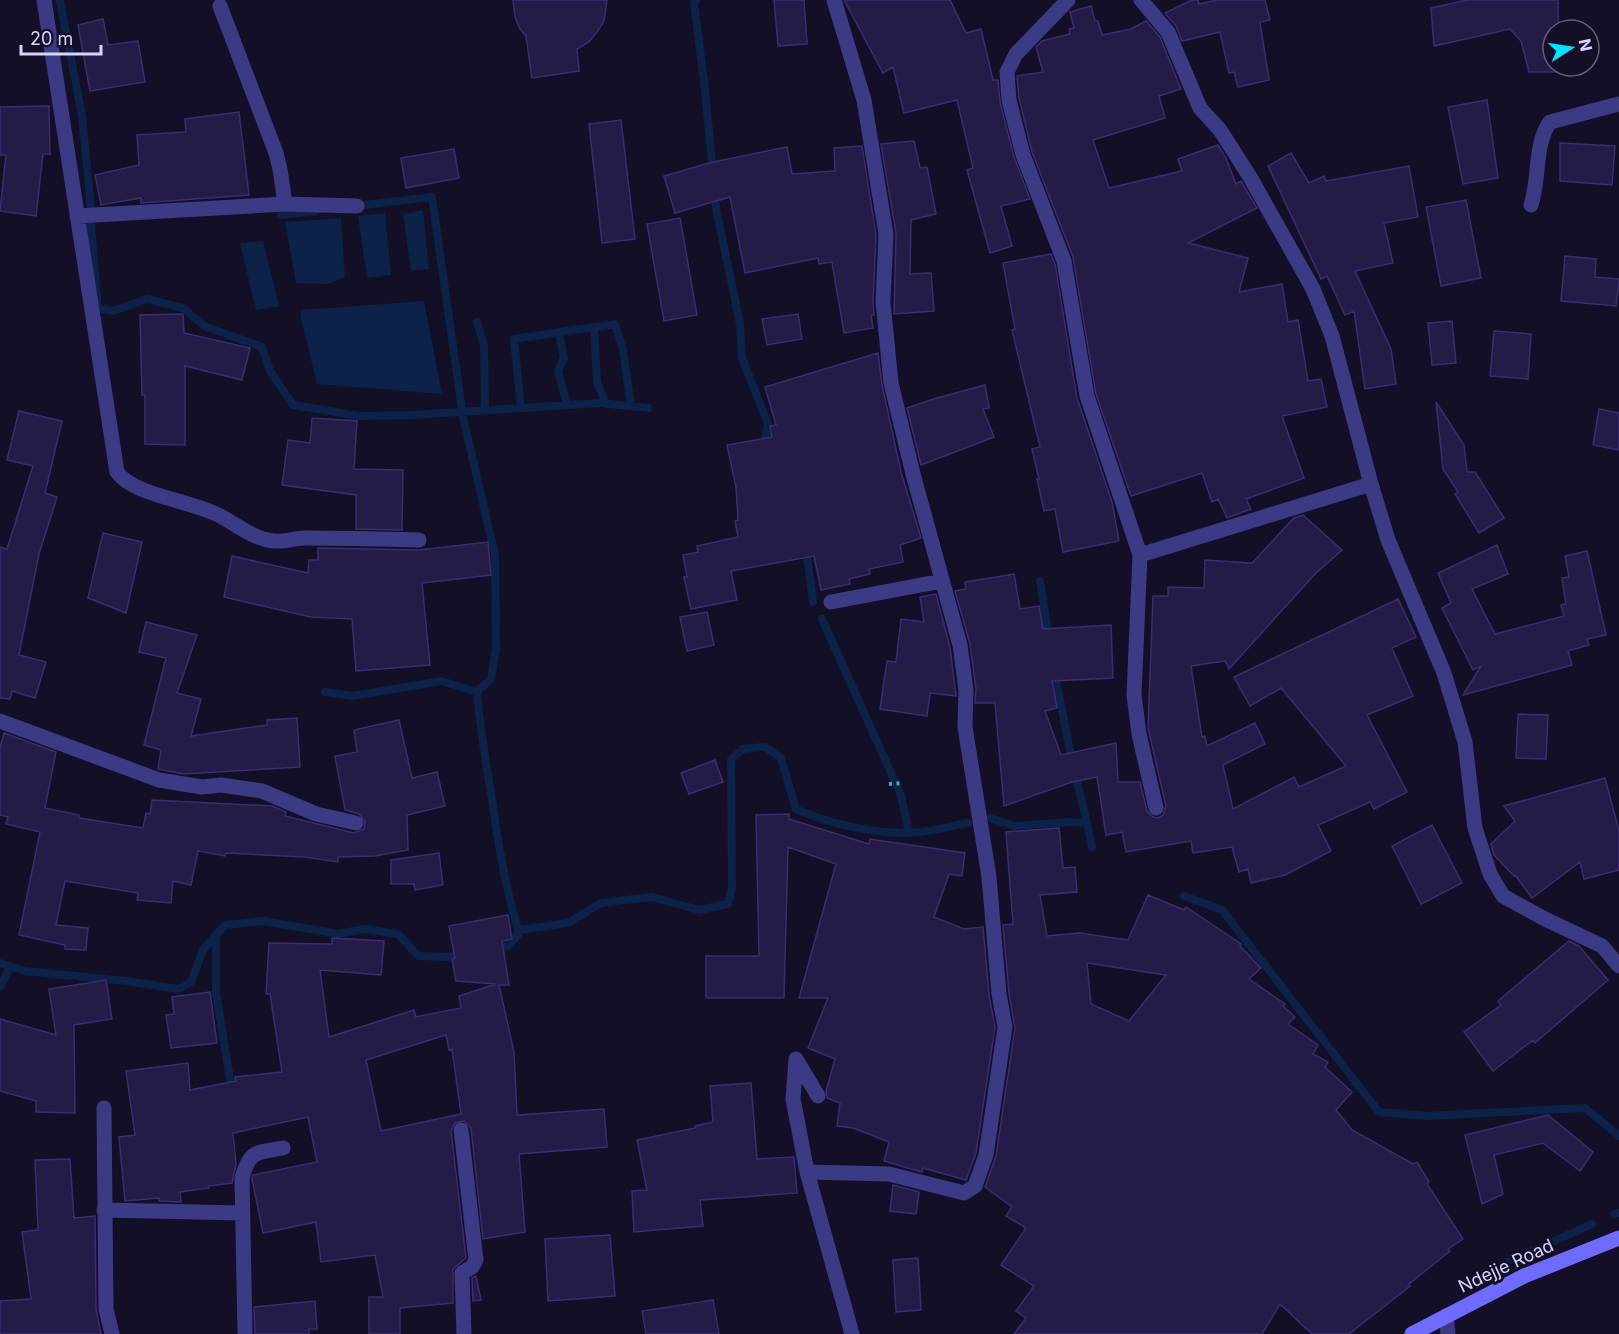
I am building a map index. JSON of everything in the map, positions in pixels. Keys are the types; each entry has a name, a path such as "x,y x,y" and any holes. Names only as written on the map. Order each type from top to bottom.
{"street":[{"path":"44,0 114,459 117,472 123,481 142,490 174,498 215,513 258,537 274,541 303,538 419,540"},
{"path":"807,1172 889,1174 964,1193 975,1186 986,1155 1005,1026 999,994 989,877 965,727 966,690 960,645 891,383 883,302 886,234 864,100 834,0"},
{"path":"1068,0 1016,54 1007,72 1009,100 1023,155 1064,261 1087,396 1140,555 1134,695 1139,734 1156,808"},
{"path":"1141,0 1168,32 1200,108 1220,130 1250,177 1313,289 1332,336 1388,540 1444,673 1465,742 1475,828 1490,874 1503,896 1602,946 1619,966"},
{"path":"220,6 276,153 285,204"},
{"path":"1531,205 1535,193 1543,133 1550,122 1619,104"},
{"path":"77,216 285,204 357,206"},
{"path":"1140,555 1371,484"},
{"path":"831,602 942,581"},
{"path":"0,721 159,780 202,787 230,786 262,791 316,814 356,823"},
{"path":"818,1096 796,1059 793,1099 807,1172 852,1334"},
{"path":"104,1108 106,1309 112,1334"},
{"path":"461,1130 476,1260 472,1267 462,1273 464,1334"},
{"path":"245,1334 242,1178 247,1160 256,1153 284,1148"},
{"path":"104,1210 243,1213"},
{"name":"Ndejje Road","path":"1412,1334 1524,1276 1619,1238"},
{"path":"1446,1316 1448,1334"}],"path":[{"path":"889,784 902,783"}],"water":[{"path":"423,210 429,269 411,271 403,214"},
{"path":"385,213 391,275 367,278 358,216"},
{"path":"341,218 345,277 328,284 296,283 285,222"},
{"path":"263,241 279,306 256,310 240,243"},
{"path":"424,301 442,394 317,384 301,319 301,310"}],"building":[{"path":"513,0 607,0 604,21 589,42 577,49 579,71 532,78 526,36 515,17"},
{"path":"774,0 804,0 807,44 778,46"},
{"path":"844,0 950,0 966,33 981,29 993,80 998,80 1000,102 1014,157 1030,199 1001,206 1012,246 990,253 967,170 973,168 957,100 904,113 893,67 883,73"},
{"path":"1192,0 1198,0 1199,4 1217,0 1265,0 1270,20 1260,22 1269,80 1238,87 1234,72 1229,73 1220,32 1182,41 1176,26 1165,13"},
{"path":"1467,0 1558,0 1558,18 1541,18 1541,72 1529,72 1521,41 1510,29 1434,46 1431,8"},
{"path":"1091,6 1102,35 1131,29 1146,21 1160,37 1181,89 1159,96 1165,118 1093,140 1109,188 1182,171 1178,159 1218,145 1226,158 1236,184 1241,181 1257,208 1188,243 1248,258 1239,292 1282,284 1288,322 1298,320 1308,381 1321,379 1327,407 1282,416 1304,478 1246,499 1251,509 1227,518 1218,499 1212,502 1202,473 1131,496 1096,394 1073,257 1032,152 1019,98 1017,76 1043,72 1036,47 1042,41 1070,34 1069,29 1074,28 1070,12"},
{"path":"103,19 108,45 138,41 145,82 90,91 78,25"},
{"path":"1487,100 1498,178 1463,184 1448,107"},
{"path":"49,106 50,154 43,154 36,216 0,211 6,155 0,155 0,107"},
{"path":"239,112 249,195 141,203 141,198 101,205 95,175 139,165 137,135 186,132 185,119"},
{"path":"621,120 635,239 602,243 589,124"},
{"path":"914,141 920,168 927,167 936,214 911,220 910,274 931,273 934,311 894,314 896,233 881,144"},
{"path":"1560,143 1615,146 1612,185 1560,181"},
{"path":"862,146 876,235 874,315 871,315 873,328 844,333 832,262 819,264 818,258 745,273 730,197 675,213 664,176 713,162 787,147 792,174 835,171 834,148"},
{"path":"454,149 459,178 406,188 401,158"},
{"path":"1291,153 1309,183 1324,176 1326,181 1409,166 1418,217 1384,223 1393,263 1355,271 1391,349 1396,384 1365,389 1354,311 1345,315 1327,276 1321,279 1268,166"},
{"path":"1466,200 1481,278 1441,286 1426,207"},
{"path":"680,218 697,315 664,321 647,224"},
{"path":"1051,254 1055,264 1077,398 1112,502 1119,541 1063,552 1055,509 1044,511 1037,479 1039,479 1032,449 1040,447 1012,330 1015,329 1003,263"},
{"path":"1565,256 1596,259 1595,277 1619,279 1616,306 1561,301"},
{"path":"183,314 184,333 250,348 242,380 185,366 185,445 145,444 145,395 142,395 140,315"},
{"path":"798,314 802,339 767,345 762,319"},
{"path":"1452,321 1456,363 1432,365 1428,323"},
{"path":"1494,331 1531,334 1528,379 1490,376"},
{"path":"878,353 882,385 901,472 921,538 900,545 903,562 869,569 870,574 849,579 850,584 821,590 814,556 731,571 737,600 691,609 684,577 687,577 683,555 698,552 697,546 738,537 735,521 738,520 736,487 727,445 772,437 770,426 776,425 765,387"},
{"path":"985,385 989,408 983,409 994,437 921,465 907,408"},
{"path":"1436,402 1464,445 1467,472 1475,472 1504,518 1479,533 1443,469"},
{"path":"1599,409 1619,413 1619,450 1593,445"},
{"path":"19,411 62,421 45,493 57,497 39,554 19,655 46,662 35,698 12,691 10,699 0,698 0,547 7,549 33,466 7,460"},
{"path":"312,418 357,421 354,469 403,470 402,530 356,529 356,495 282,485 288,440 310,443"},
{"path":"1303,515 1342,550 1315,574 1229,669 1225,661 1191,666 1202,737 1205,736 1207,746 1255,723 1265,744 1223,765 1233,809 1294,777 1299,787 1346,766 1281,688 1250,706 1234,677 1398,599 1416,637 1392,648 1413,696 1367,715 1407,792 1374,809 1370,802 1318,825 1331,851 1285,875 1251,883 1248,869 1239,872 1232,847 1193,853 1191,841 1126,852 1122,832 1106,835 1097,777 1072,782 1004,806 995,703 975,703 976,689 970,644 955,591 966,589 965,582 1014,574 1020,609 1039,606 1043,629 1111,625 1113,678 1052,681 1057,708 1045,711 1061,755 1116,743 1118,782 1140,782 1147,811 1153,817 1158,818 1163,815 1166,806 1148,728 1153,596 1168,596 1168,587 1204,588 1205,560 1252,563 1294,518"},
{"path":"103,533 142,542 126,613 88,598"},
{"path":"488,542 491,575 422,583 430,665 356,671 352,619 311,617 224,597 232,556 308,573 309,560 318,560 318,548 419,550"},
{"path":"1497,545 1508,574 1472,589 1495,634 1564,616 1561,605 1566,604 1562,578 1569,577 1565,556 1587,551 1606,635 1587,639 1589,645 1568,651 1572,665 1463,695 1481,666 1473,670 1442,608 1451,603 1438,573"},
{"path":"936,594 950,647 956,696 930,693 927,716 880,709 887,661 896,662 901,619 924,622 920,597"},
{"path":"707,612 714,645 687,651 680,617"},
{"path":"146,622 197,635 177,693 201,699 191,736 267,725 267,720 297,718 300,767 183,774 158,769 161,750 144,745 166,658 139,652"},
{"path":"1518,714 1548,715 1546,759 1516,758"},
{"path":"399,720 412,778 437,772 445,806 407,815 408,850 375,856 338,857 338,862 304,857 226,853 225,856 198,851 191,885 173,881 171,903 137,900 138,893 65,881 56,925 88,928 86,950 65,949 65,945 19,935 40,832 6,824 8,817 0,815 0,748 4,733 56,752 45,808 79,815 79,818 143,828 146,813 150,814 152,800 272,806 286,812 285,816 354,833 364,829 365,821 359,814 345,810 335,756 357,752 354,730"},
{"path":"715,760 723,782 689,794 681,773"},
{"path":"1605,778 1619,831 1619,870 1584,879 1580,862 1532,898 1515,875 1494,855 1491,844 1515,821 1504,806"},
{"path":"789,814 789,819 869,844 870,839 965,853 962,876 949,874 934,917 964,929 983,927 989,995 995,1027 976,1153 966,1180 923,1168 922,1172 884,1161 889,1142 853,1128 837,1126 840,1103 827,1098 826,1091 835,1059 808,1048 828,998 799,998 836,864 788,847 784,998 706,998 706,956 759,956 756,815"},
{"path":"1432,825 1462,883 1421,904 1392,846"},
{"path":"1059,828 1063,868 1075,867 1077,892 1040,895 1047,936 1079,933 1128,940 1148,895 1184,910 1186,907 1241,944 1240,946 1261,968 1249,979 1285,1004 1283,1006 1295,1017 1288,1024 1318,1045 1313,1054 1328,1062 1325,1067 1352,1092 1336,1110 1352,1130 1413,1164 1417,1162 1429,1182 1427,1184 1463,1239 1448,1249 1450,1251 1409,1284 1410,1286 1349,1334 1312,1334 1280,1304 1262,1334 1014,1334 1026,1318 1016,1311 1034,1286 1001,1265 1026,1228 1006,1216 1012,1207 985,1187 996,1156 1015,1028 1009,993 1003,925 1013,924 1006,832","holes":["1087,963 1166,975 1129,1021 1091,1004"]},
{"path":"439,853 443,885 415,890 414,884 391,884 391,860"},
{"path":"508,915 512,939 502,941 509,985 499,985 514,1052 517,1115 604,1109 607,1147 519,1154 525,1232 483,1239 471,1128 464,1121 455,1123 451,1131 466,1258 453,1269 453,1303 400,1308 400,1334 369,1334 369,1297 383,1297 375,1255 321,1262 316,1222 263,1233 253,1175 317,1162 308,1117 233,1133 236,1164 232,1183 180,1192 181,1202 159,1201 159,1198 125,1201 119,1137 135,1135 126,1071 188,1063 190,1090 236,1081 235,1077 282,1072 270,994 266,994 269,943 332,944 332,938 384,941 381,975 320,970 329,1037 414,1010 416,1017 461,1008 459,996 496,984 456,981 452,959 455,958 449,926","holes":["446,1035 449,1050 452,1049 461,1114 381,1131 366,1060"]},
{"path":"1569,941 1579,946 1608,980 1535,1043 1533,1040 1493,1071 1464,1032 1501,1005 1498,1001"},
{"path":"106,980 112,1019 74,1025 75,1113 36,1112 36,1101 0,1091 0,1019 56,1035 49,989"},
{"path":"210,992 217,1043 171,1048 166,1015 174,1014 172,997"},
{"path":"751,1083 757,1159 794,1157 797,1193 700,1200 703,1226 634,1232 632,1191 647,1190 637,1140 713,1122 710,1086"},
{"path":"1548,1115 1593,1152 1580,1171 1543,1143 1494,1155 1503,1194 1482,1204 1465,1135"},
{"path":"70,1159 74,1218 95,1216 96,1309 101,1334 0,1334 0,1301 31,1299 22,1232 38,1230 35,1160"},
{"path":"893,1185 919,1192 916,1214 890,1211"},
{"path":"610,1235 615,1296 548,1301 545,1239"},
{"path":"918,1258 921,1310 896,1312 893,1260"},
{"path":"476,1276 481,1300 473,1301 472,1278"},
{"path":"713,1300 719,1334 646,1334 642,1311"},
{"path":"315,1301 317,1329 309,1329 309,1334 255,1334 254,1307"}],"waterway":[{"path":"696,0 694,3 713,172"},
{"path":"60,1 82,116 91,209"},
{"path":"715,191 716,208 740,324 742,358 768,424 764,444 766,448"},
{"path":"355,206 432,197 463,417 495,555 496,649 491,679 477,692"},
{"path":"281,215 316,211"},
{"path":"91,225 98,308 113,311 147,299 183,308 204,326 262,347 270,371 293,405 358,416 412,415 600,403 648,408"},
{"path":"477,322 484,345 485,409"},
{"path":"521,408 514,339 615,324 623,350 631,406"},
{"path":"594,327 597,382 606,404"},
{"path":"559,333 564,358 558,371 567,405"},
{"path":"806,548 813,602"},
{"path":"1040,581 1049,639"},
{"path":"822,619 901,795 909,833"},
{"path":"1054,670 1087,823"},
{"path":"325,692 353,696 441,681 477,692 500,854 519,933"},
{"path":"492,948 509,946 519,930 568,923 601,903 652,897 699,910 728,904 732,887 731,760 742,749 765,747 781,758 796,809 821,819 867,830 896,833 924,832 968,823"},
{"path":"990,818 1015,826 1087,823 1092,847"},
{"path":"1184,896 1222,910 1379,1112 1426,1116 1585,1108 1619,1136"},
{"path":"0,963 25,971 126,981 178,989 191,982 203,950 225,925 263,921 338,934 364,929 398,934 418,956 448,957 464,953"},
{"path":"216,934 216,993 232,1091"},
{"path":"0,987 10,967"},
{"path":"1614,1214 1619,1213"},
{"path":"1483,1273 1592,1224"}]}
